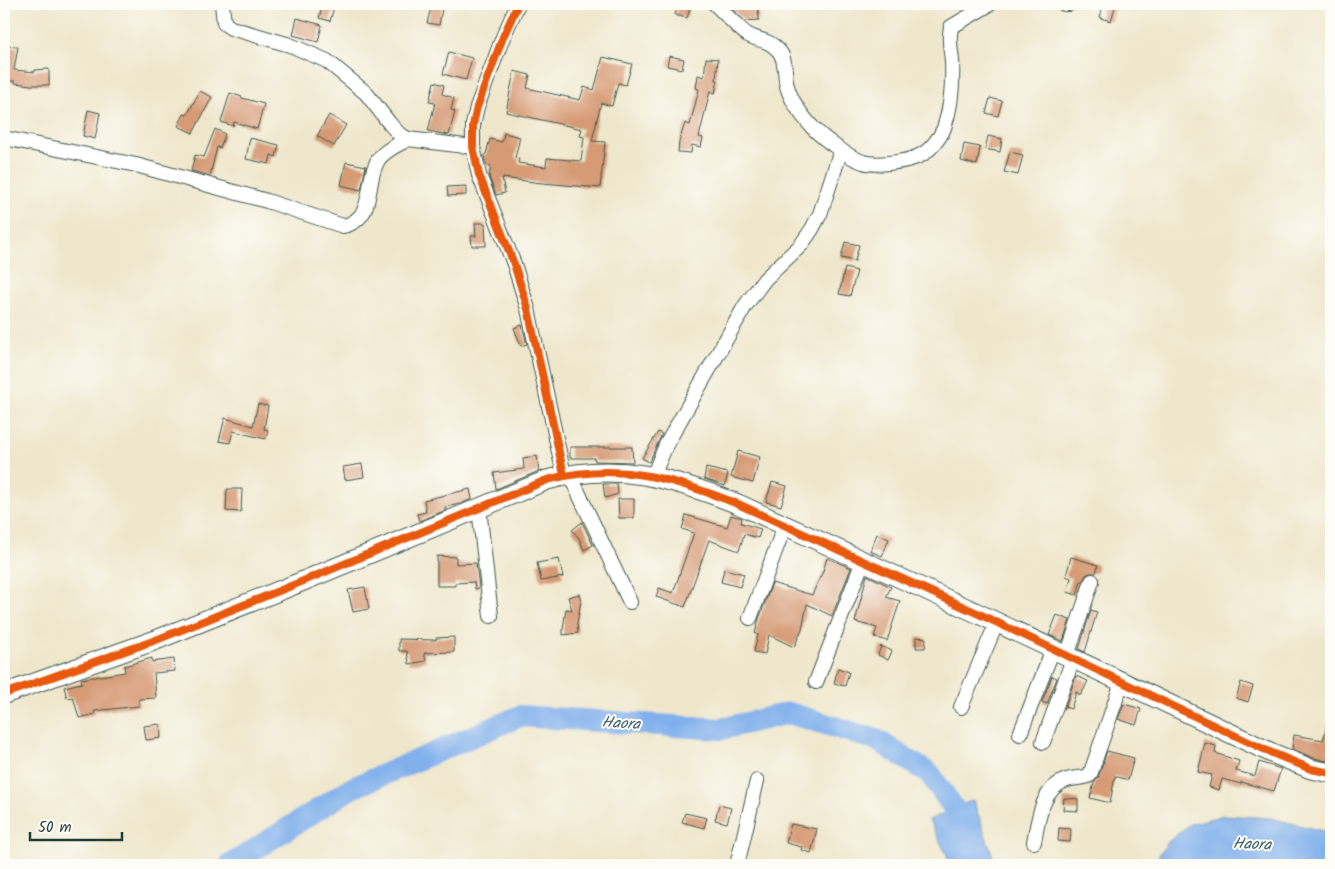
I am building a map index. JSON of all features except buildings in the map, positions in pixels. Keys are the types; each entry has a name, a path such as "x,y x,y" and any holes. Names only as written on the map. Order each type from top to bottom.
{"street":[{"path":"222,4 224,23 230,28 290,45 334,66 366,93 399,134 408,139 473,147"},
{"path":"518,4 477,107 473,126 473,147 479,175 514,264 528,309 567,475 630,602"},
{"path":"715,4 750,36 767,41 780,51 784,63 787,86 796,105 813,128 841,150 863,162 885,164 920,156 940,138 949,110 952,71 952,55 949,40 951,28 990,4"},
{"path":"1064,4 1069,4"},
{"path":"4,138 154,170 267,201 343,226 356,221 362,214 369,196 377,162 382,155 408,139"},
{"path":"653,476 666,445 746,306 765,279 801,245 812,229 820,214 841,150"},
{"path":"4,694 156,640 547,480 567,475 594,472 627,472 653,476 711,493 997,622 1272,753 1311,769 1331,773"},
{"path":"479,508 491,616"},
{"path":"750,618 785,526"},
{"path":"816,682 863,561"},
{"path":"1043,742 1064,655 1092,581"},
{"path":"961,707 997,622"},
{"path":"1020,734 1064,655"},
{"path":"1034,842 1045,799 1056,786 1066,780 1086,778 1090,775 1122,682"},
{"path":"737,865 757,781"}],"water":[{"path":"973,800 996,865 949,865 947,855 929,820"},
{"path":"1224,815 1270,818 1331,833 1331,865 1152,865 1168,842 1190,824"}],"waterway":[{"name":"Haora","path":"230,865 350,789 520,716 721,729 789,713 877,740 930,774 966,826 976,865"}],"cycle path":[{"path":"518,4 503,37 477,107 473,125 473,147 479,175 514,264 528,309 564,475"},
{"path":"4,694 156,640 547,480 598,472 621,472 667,480 738,504 977,613 1272,753 1311,769 1331,773"}]}
